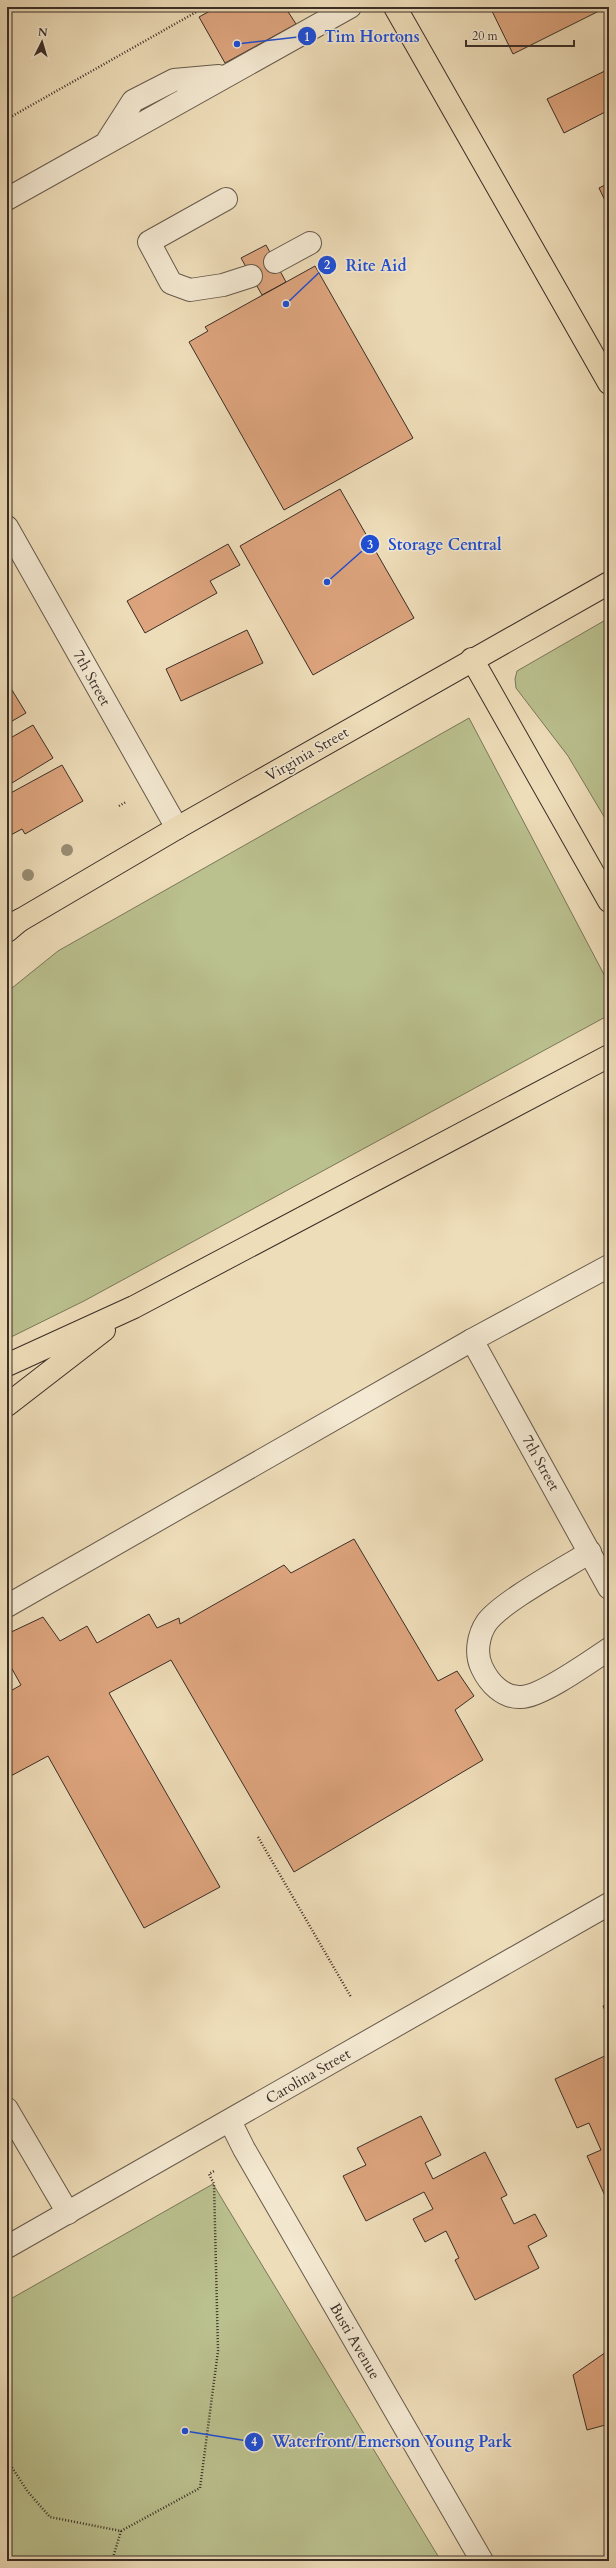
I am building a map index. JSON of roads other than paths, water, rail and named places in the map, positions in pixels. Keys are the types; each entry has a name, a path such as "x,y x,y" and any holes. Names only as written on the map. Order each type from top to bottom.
{"main road":[{"path":"395,7 609,383"},
{"name":"Virginia Street","path":"11,926 177,828 472,659 609,583"},
{"path":"472,659 609,901"},
{"path":"7,1365 134,1307 609,1056"},
{"path":"7,1405 134,1307"}],"street":[{"path":"7,199 350,7"},
{"path":"226,198 149,242 171,283 190,290 223,285 251,276"},
{"path":"275,262 310,242"},
{"name":"7th Street","path":"7,527 177,828"},
{"path":"7,1606 472,1340 609,1266"},
{"name":"7th Street","path":"472,1340 609,1588"},
{"path":"590,1552 501,1608 492,1618 479,1639 479,1662 488,1681 502,1692 521,1697 540,1692 609,1649"},
{"name":"Carolina Street","path":"7,2247 609,1904"},
{"path":"7,2109 68,2213"},
{"name":"Busti Avenue","path":"230,2121 244,2149 482,2561"}],"place":[{"name":"Tim Hortons","path":"237,44"},
{"name":"Rite Aid","path":"286,304"},
{"name":"Storage Central","path":"327,582"},
{"name":"Waterfront/Emerson Young Park","path":"185,2431"}]}
